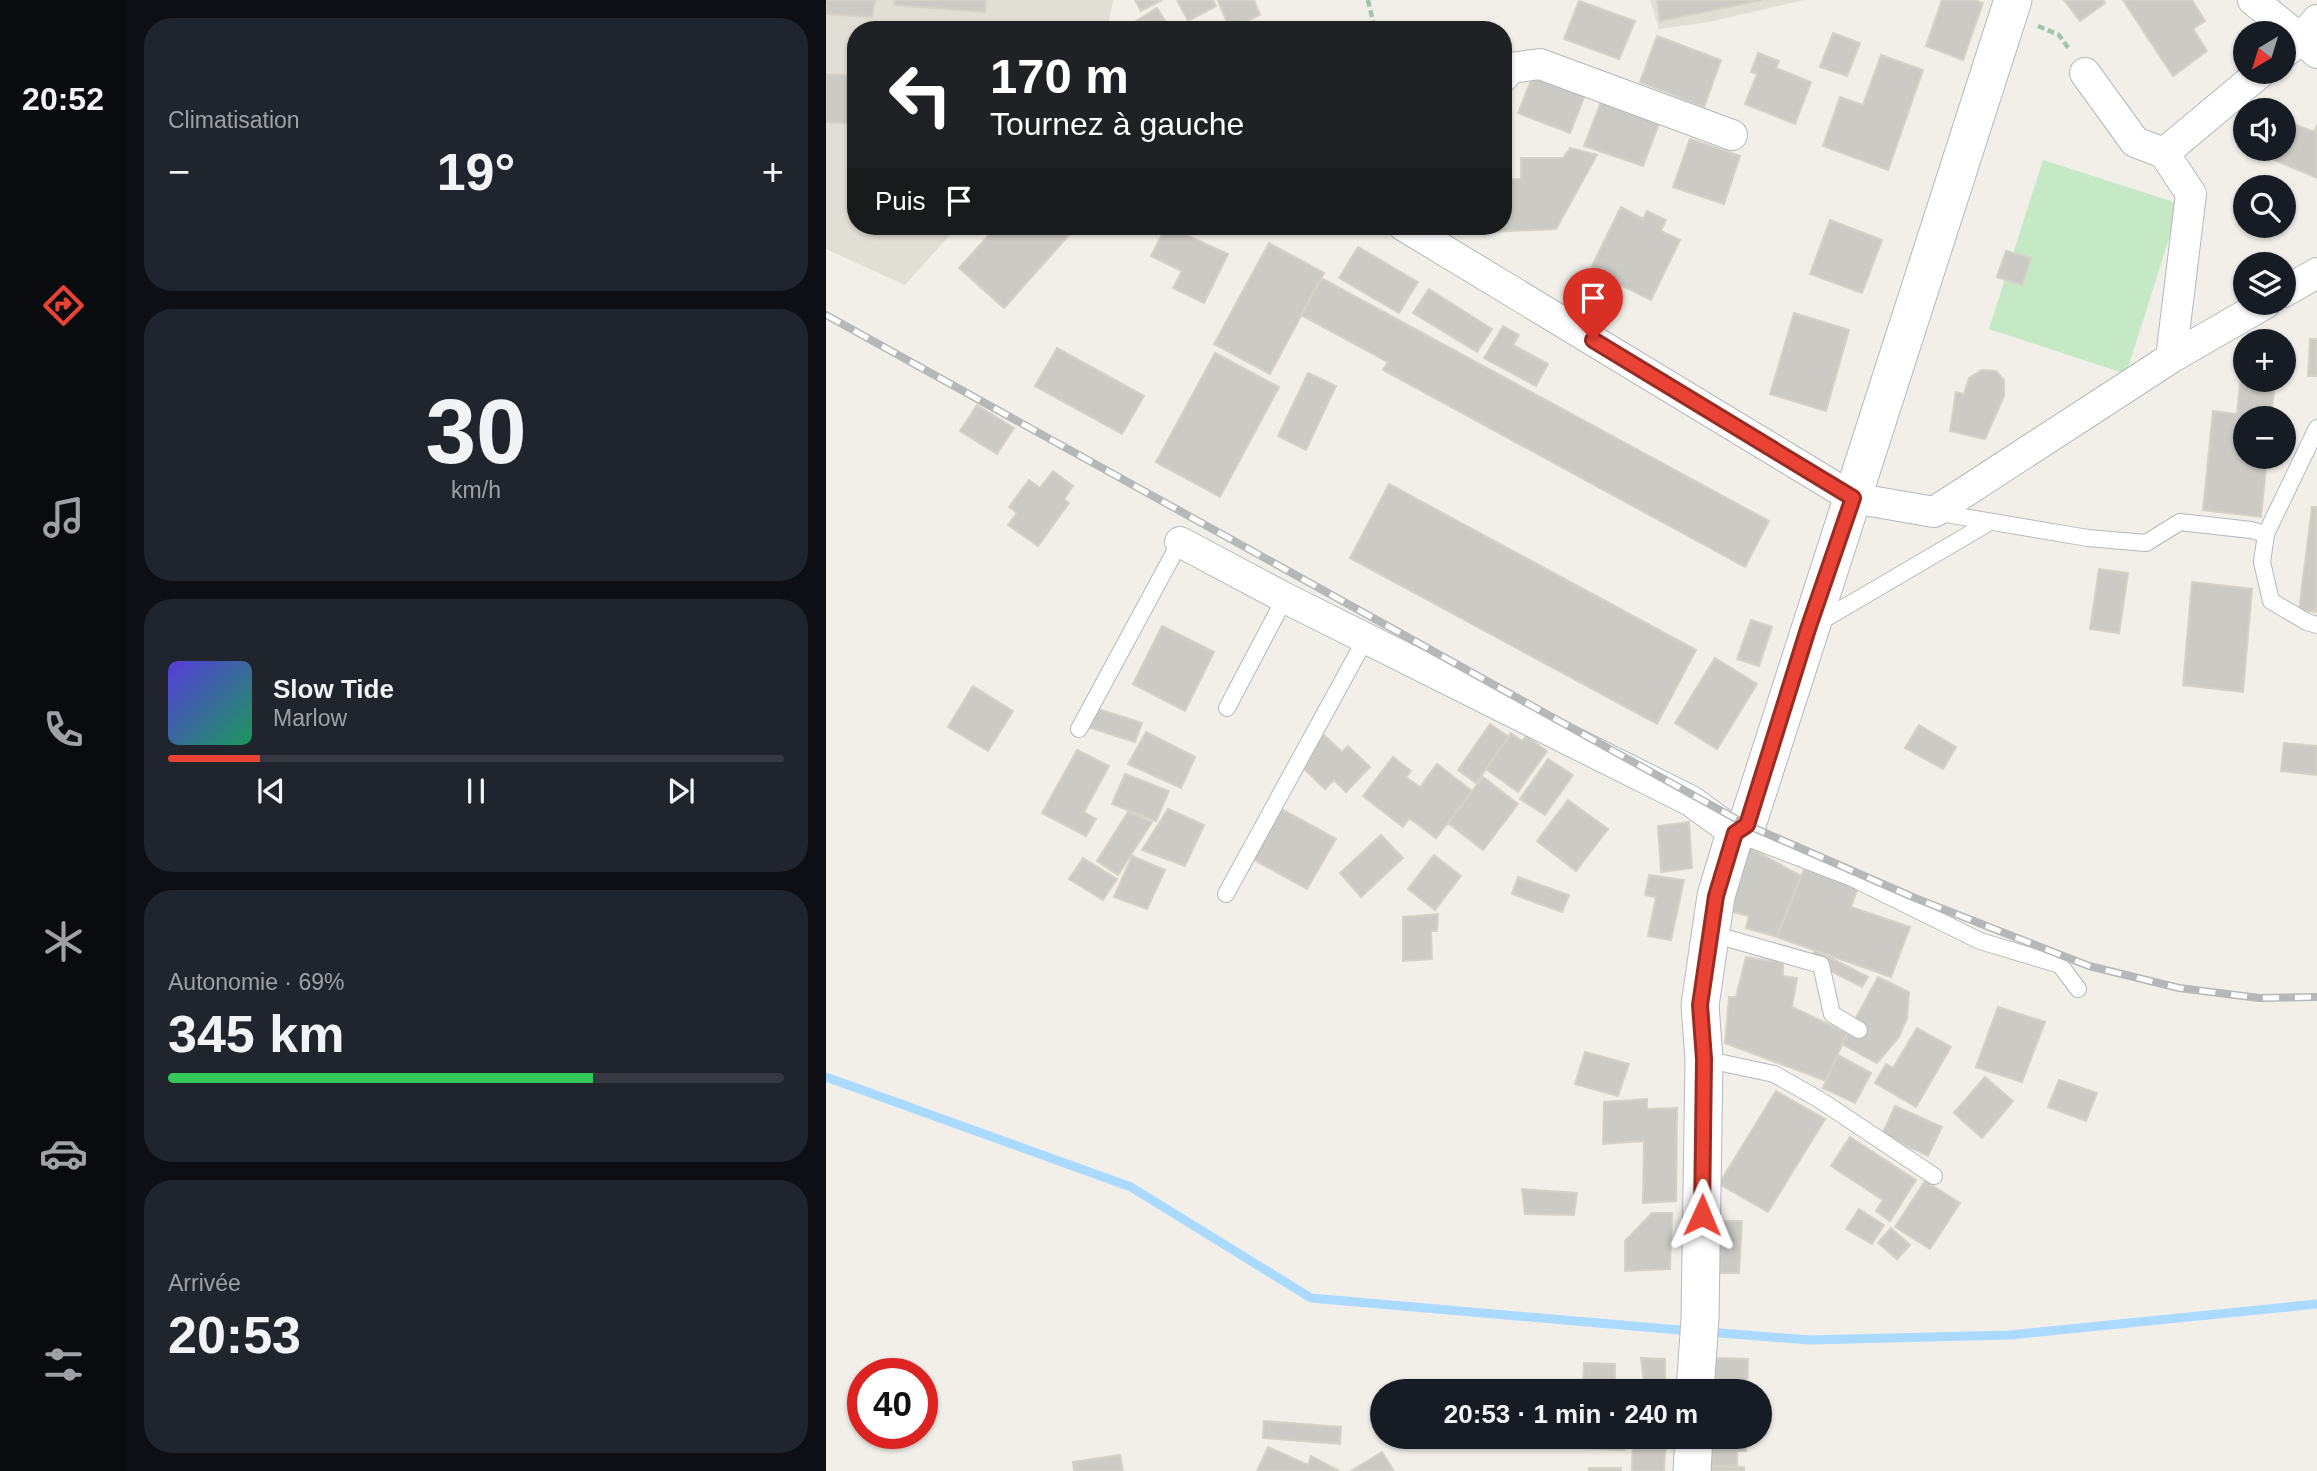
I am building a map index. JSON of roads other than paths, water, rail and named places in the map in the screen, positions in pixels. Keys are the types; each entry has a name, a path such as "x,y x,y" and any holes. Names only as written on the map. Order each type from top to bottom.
{"street":[{"path":"2253,0 2305,41"},
{"path":"1696,1379 1704,1059 1700,1005 1716,896 1735,833 1747,825 1808,629 2025,12"},
{"path":"1512,68 1540,64 1732,135"},
{"path":"2085,73 2135,142 2164,153 2191,194 2171,358"},
{"path":"2164,153 2247,84"},
{"path":"1419,235 1853,498 1934,512 2171,358 2245,315"},
{"path":"2296,285 2317,273"},
{"path":"1180,542 1285,598 1690,801 1735,833"},
{"path":"1692,1471 1693,1449"}],"lane":[{"path":"2317,428 2266,534 2262,562 2272,601 2317,625"},
{"path":"1934,512 2088,538 2146,543 2180,523 2266,534"},
{"path":"1808,629 1990,522"},
{"path":"1079,729 1180,542"},
{"path":"1227,708 1285,598"},
{"path":"1226,894 1366,638"},
{"path":"1735,833 1852,878 1980,941 2060,965 2078,989"},
{"path":"1709,933 1821,965 1832,1014 1859,1030"},
{"path":"1704,1059 1774,1074 1820,1100 1934,1176"}],"waterway":[{"path":"826,1077 1131,1187 1311,1298 1691,1331"},
{"path":"1708,1332 1810,1340 2010,1335 2317,1304"}],"railway":[{"path":"826,315 1747,825 1915,898 2089,966 2179,988 2259,998 2317,997"}]}
